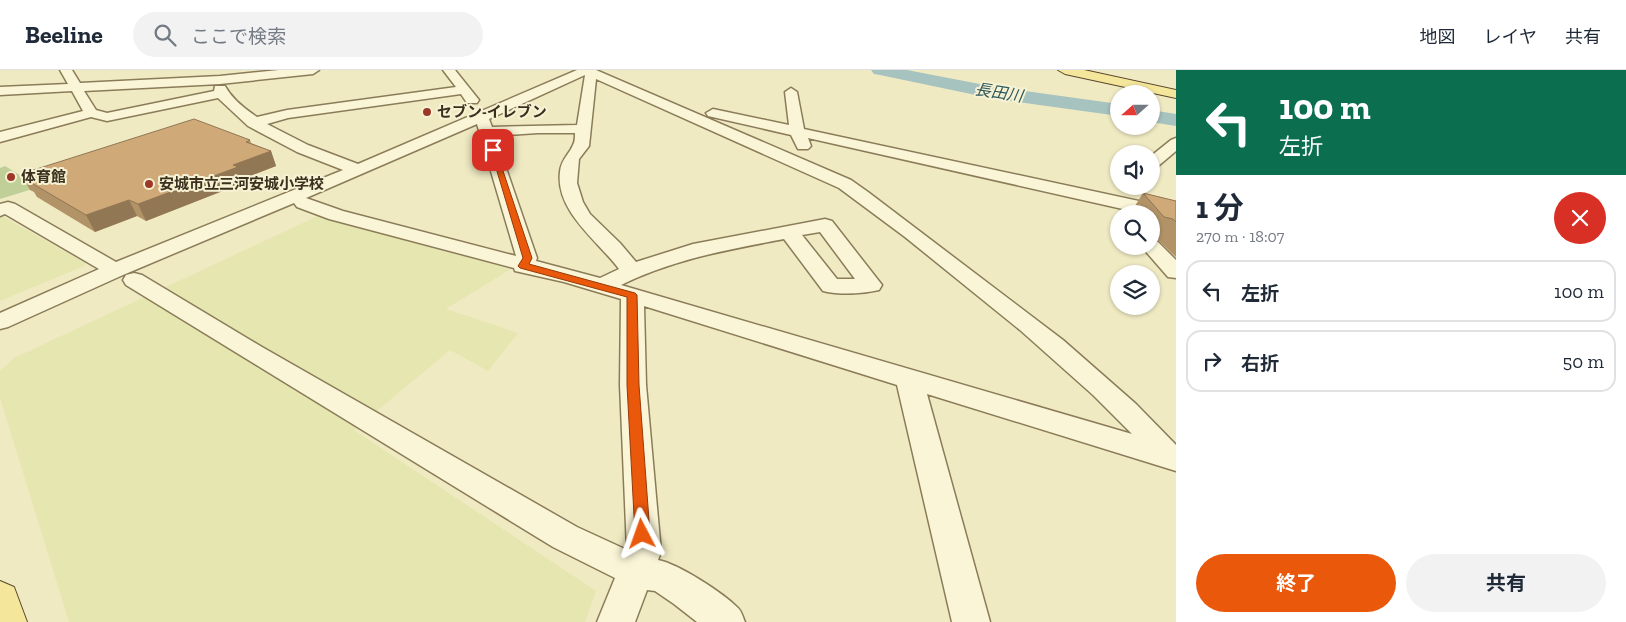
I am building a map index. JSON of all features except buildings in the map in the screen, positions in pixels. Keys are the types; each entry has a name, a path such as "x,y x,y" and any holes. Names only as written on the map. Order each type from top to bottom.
{"main road":[{"path":"1065,70 1176,94"},
{"path":"0,600 6,622"}],"street":[{"path":"66,70 91,113"},
{"path":"176,83 195,70"},
{"path":"0,137 91,113 107,117 220,87 313,70"},
{"path":"449,70 464,90 483,122 527,258 523,266"},
{"path":"587,72 581,146 570,160 568,183 574,202 583,217 614,247 632,283 633,385 644,552 616,622"},
{"path":"0,338 125,275 358,170 483,122 587,72 671,106 686,107 798,131 1176,215"},
{"path":"0,92 176,83 220,87 253,123 316,156 358,170"},
{"path":"253,123 287,114 464,90"},
{"path":"791,92 798,131 803,145 826,174"},
{"path":"671,106 689,122 826,174 845,184 880,208 1062,351 1148,432 1173,459"},
{"path":"483,122 538,129 582,129"},
{"path":"1160,156 1176,143"},
{"path":"0,322 125,275 303,203 398,154"},
{"path":"1108,199 1113,195"},
{"path":"1108,199 1113,205"},
{"path":"303,203 336,215 601,286 632,283 693,250 788,232"},
{"path":"0,210 8,208 125,275 253,353 565,537 636,571 663,578 686,592 726,622"},
{"path":"1160,255 1176,272"},
{"path":"632,283 910,381 1173,459"},
{"path":"910,381 971,622"}],"green space":[{"name":"体育館","path":"5,166 39,187 0,199 0,168"},
{"path":"322,214 511,269 446,309 518,333 488,371 450,350 354,430 596,591 585,622 69,622 0,398 0,371 14,358"},
{"path":"0,215 85,263 84,266 0,301"}],"waterway":[{"name":"長田川","path":"880,70 990,92 1110,109"},
{"name":"長田川","path":"1160,117 1176,120"}],"place":[{"name":"セブン-イレブン","path":"427,112"},
{"name":"体育館","path":"11,177"},
{"name":"安城市立三河安城小学校","path":"149,184"}],"route":[{"path":"493,150 527,258 523,266 572,277 632,295 633,385 642,534"}]}
